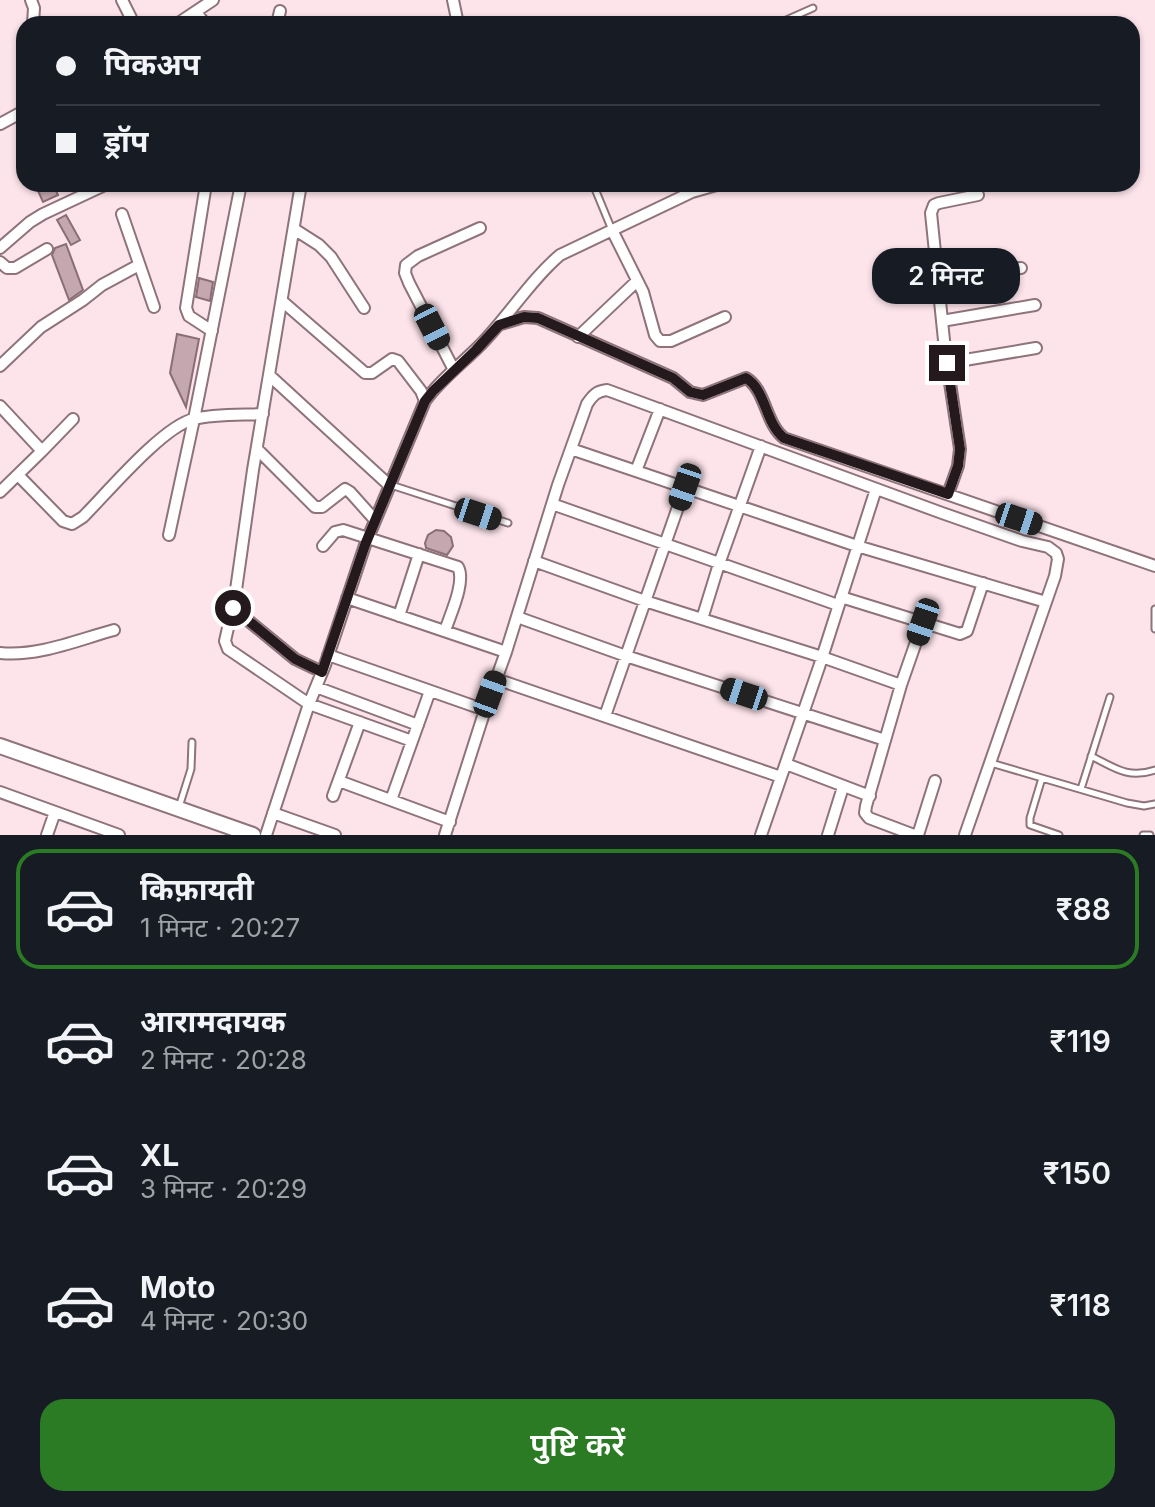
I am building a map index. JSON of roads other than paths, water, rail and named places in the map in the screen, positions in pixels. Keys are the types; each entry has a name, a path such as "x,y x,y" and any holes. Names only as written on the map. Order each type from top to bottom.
{"street":[{"path":"190,16 213,0"},
{"path":"279,16 280,11"},
{"path":"196,12 199,16"},
{"path":"0,248 30,222 90,192"},
{"path":"205,192 186,308 189,316 212,331"},
{"path":"169,535 239,192"},
{"path":"300,192 233,608 225,641 228,649 309,704 412,741"},
{"path":"266,835 367,539 425,401 499,325 560,255 692,192"},
{"path":"948,494 958,466 960,449 942,321 932,208 939,203 978,195"},
{"path":"122,214 154,307"},
{"path":"454,370 409,283 406,265 418,256 480,228"},
{"path":"294,229 331,257 364,308"},
{"path":"612,230 643,292 655,335 660,341 671,341 725,317"},
{"path":"0,262 7,268 15,268 47,249"},
{"path":"0,366 41,327 102,285 139,265"},
{"path":"938,275 1021,268"},
{"path":"578,337 637,281"},
{"path":"282,301 365,373 372,373 392,359 398,361 425,401"},
{"path":"942,321 1035,305"},
{"path":"499,325 530,316 538,318 673,378 696,395 746,378 755,386 773,427 784,438 1155,566"},
{"path":"947,363 1036,348"},
{"path":"269,375 389,485"},
{"path":"445,835 587,404 593,395 607,390 1022,541 1048,547 1056,553 1055,576 965,835"},
{"path":"0,406 42,451"},
{"path":"636,471 660,409"},
{"path":"18,475 63,521 72,524 179,426 194,419 263,414"},
{"path":"0,492 73,419"},
{"path":"702,619 761,446"},
{"path":"257,449 317,508 345,489 375,520"},
{"path":"571,449 857,546 1046,602"},
{"path":"605,716 685,487"},
{"path":"761,835 876,489"},
{"path":"552,504 719,564 960,634 967,631 983,583"},
{"path":"323,546 339,530 454,565 461,572 461,581 445,631"},
{"path":"399,616 419,554"},
{"path":"534,561 901,685"},
{"path":"347,598 506,652"},
{"path":"233,608 295,659 322,672"},
{"path":"517,617 626,656 885,740"},
{"path":"923,622 901,685 865,813 869,818 916,835 935,781"},
{"path":"0,653 38,651 114,630"},
{"path":"328,655 485,710"},
{"path":"496,679 781,777"},
{"path":"316,687 418,725"},
{"path":"391,800 430,691"},
{"path":"333,796 360,722"},
{"path":"0,746 253,835"},
{"path":"786,764 870,796"},
{"path":"339,781 450,822"},
{"path":"828,835 843,787"},
{"path":"0,792 119,835"},
{"path":"47,835 55,812"},
{"path":"273,813 335,835"}],"lane":[{"path":"795,16 813,8"},
{"path":"596,192 612,230"},
{"path":"389,485 508,523"},
{"path":"1155,609 1155,629"},
{"path":"1081,789 1110,697"},
{"path":"179,809 191,769 192,742"},
{"path":"1091,756 1135,774 1155,770"},
{"path":"990,762 1127,803 1155,804"},
{"path":"1042,778 1030,825 1059,835"},
{"path":"1143,835 1150,835"}]}
